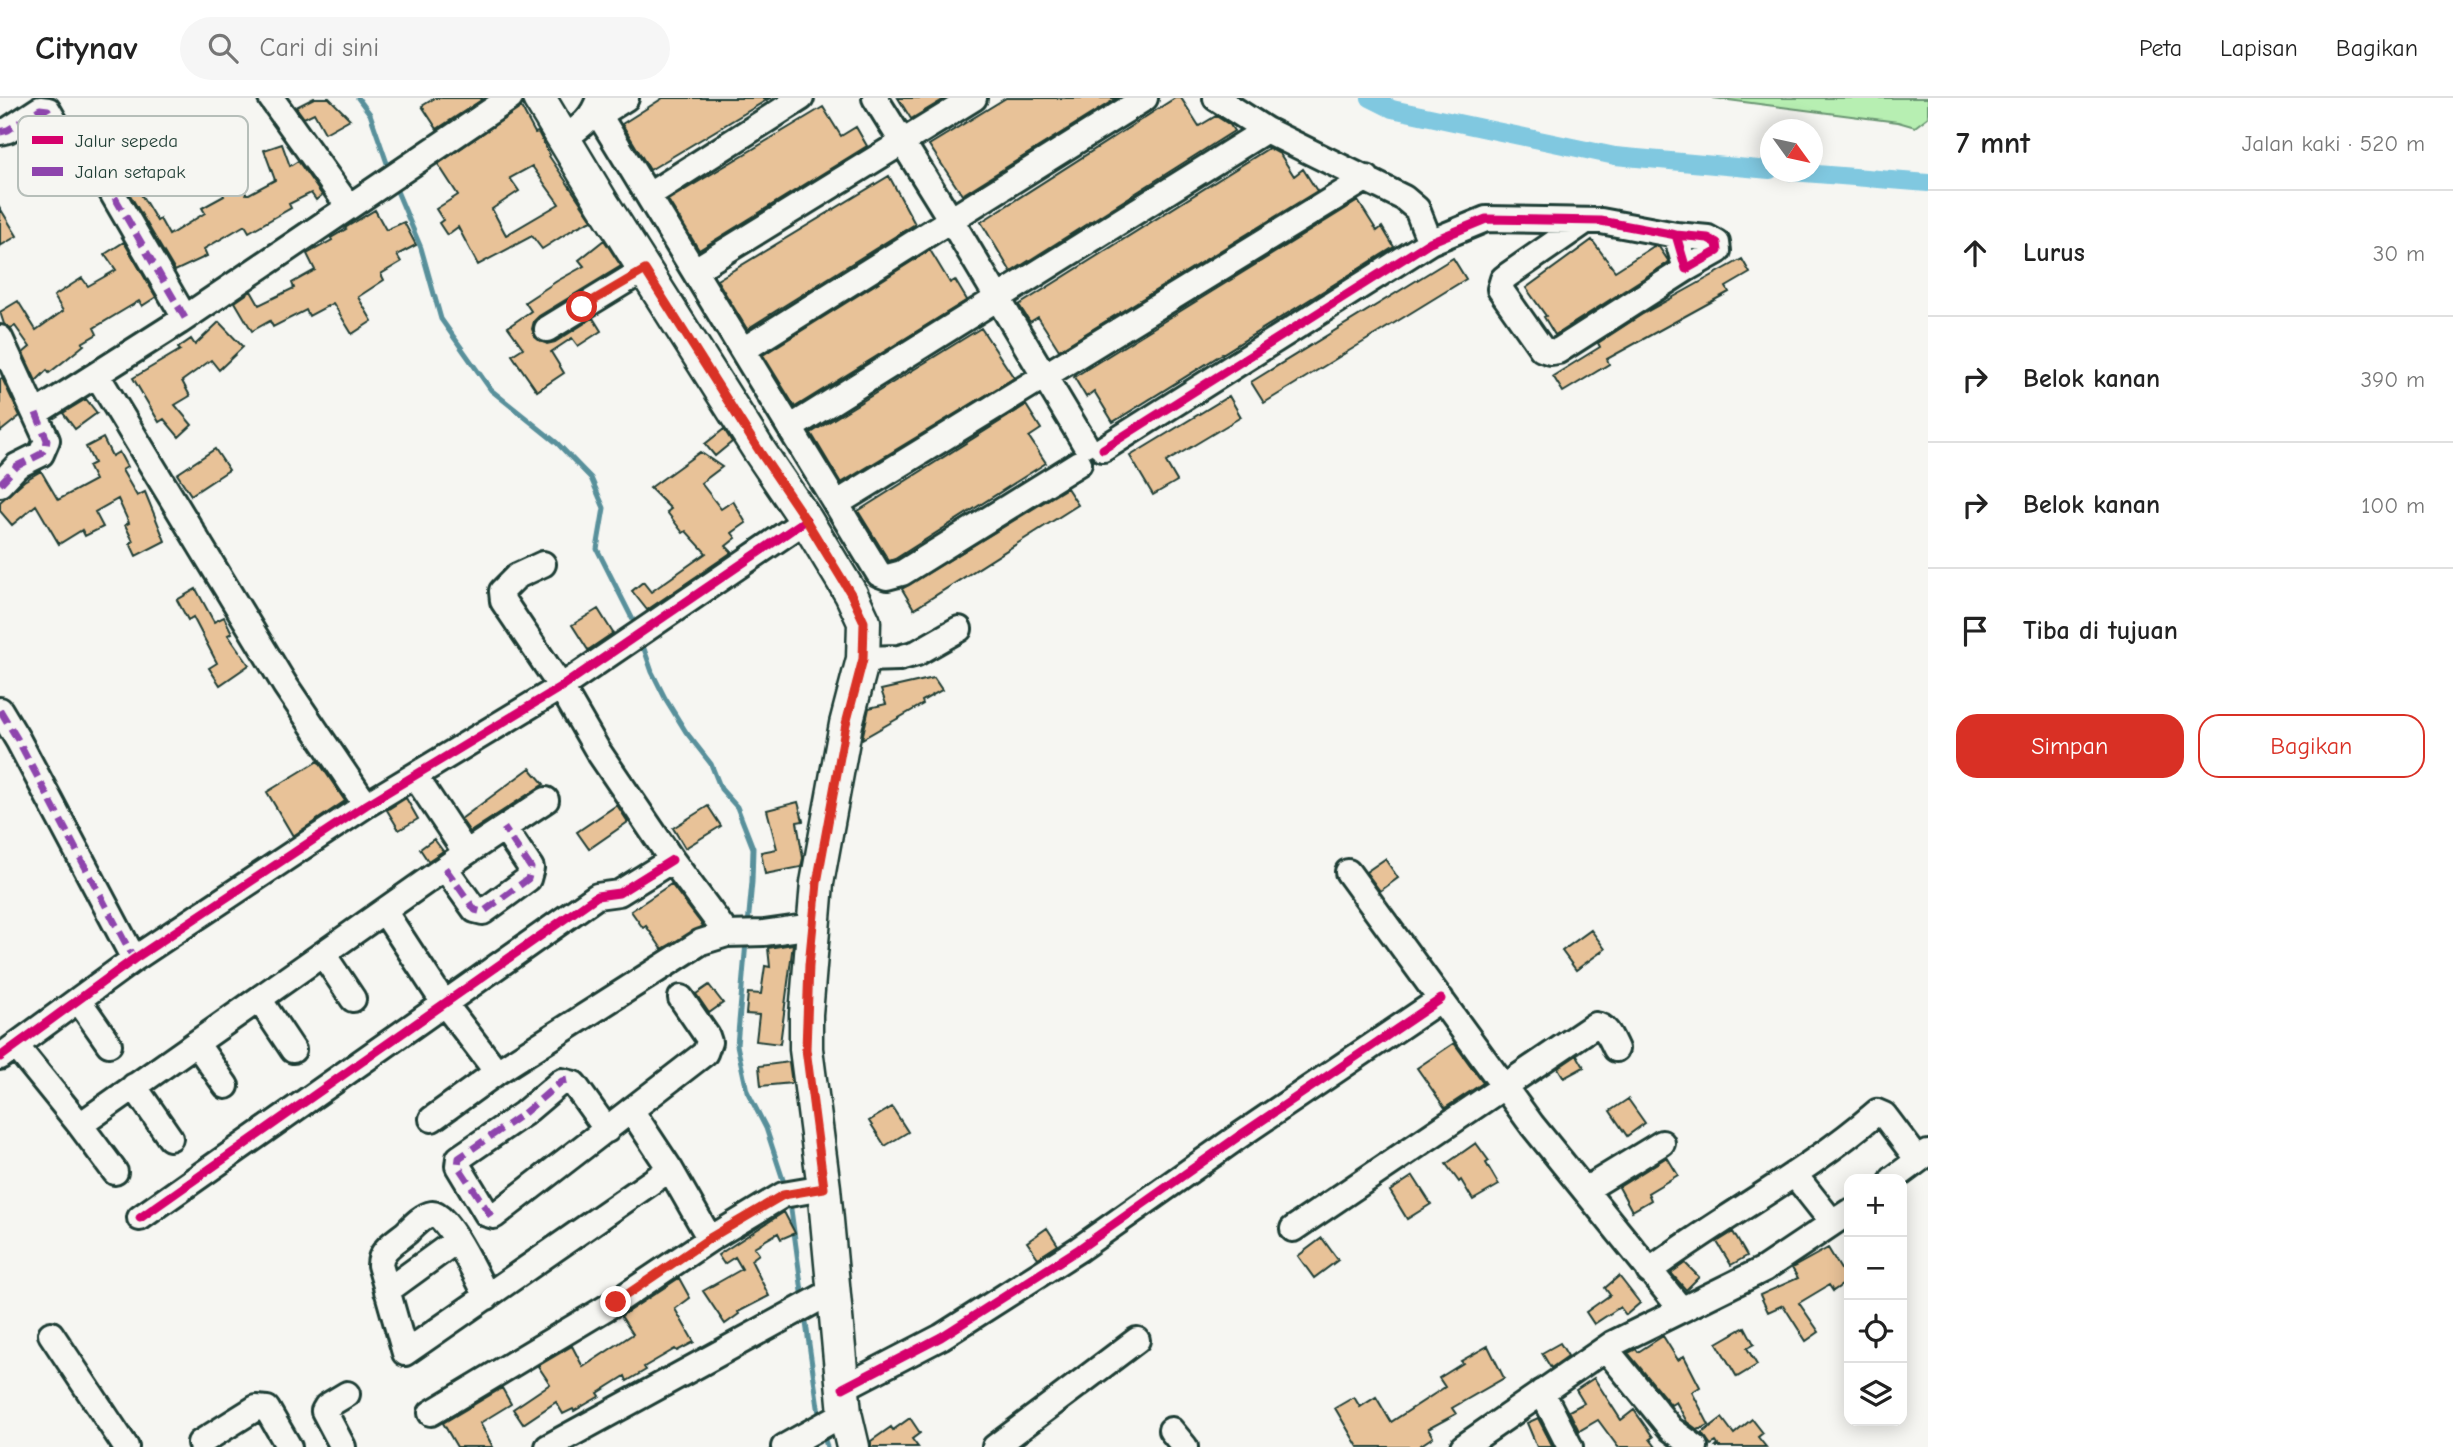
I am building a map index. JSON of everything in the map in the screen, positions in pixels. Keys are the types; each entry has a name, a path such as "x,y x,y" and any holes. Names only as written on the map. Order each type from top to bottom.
{"main road":[{"path":"539,98 571,134 645,270 806,520 861,615 865,635 863,659 846,724 817,883 806,1014 805,1191 817,1300 834,1412 853,1447"}],"street":[{"path":"271,98 349,207"},
{"path":"36,413 185,318 510,98"},
{"path":"571,134 594,114 599,98"},
{"path":"626,98 599,115 873,568 883,576 894,576 1089,452 1430,242 1486,219 1601,221 1676,235 1709,238 1717,243 1717,251 1558,351 1546,352 1500,289 1501,285 1508,275 1586,221"},
{"path":"649,195 801,98"},
{"path":"875,98 1089,452"},
{"path":"695,270 974,98"},
{"path":"743,350 1145,98"},
{"path":"1216,98 1266,130 1367,178 1412,204 1417,209 1430,242"},
{"path":"29,116 40,109 48,110 52,116"},
{"path":"0,132 18,123"},
{"path":"790,428 1266,130"},
{"path":"836,504 1367,178"},
{"path":"114,196 185,318"},
{"path":"1676,235 1686,269"},
{"path":"547,329 645,270"},
{"path":"0,338 47,440 46,447 33,459 17,466 0,484"},
{"path":"97,375 285,685 366,805"},
{"path":"115,1172 80,1125 8,1051 134,959 366,805 561,687 806,520"},
{"path":"543,564 517,576 502,591 503,601 561,687 598,751 672,860 745,934"},
{"path":"863,659 899,658 917,653 959,629"},
{"path":"0,710 134,959"},
{"path":"415,776 466,853"},
{"path":"80,1125 466,853 546,800"},
{"path":"445,868 475,910 483,912 528,879 531,872 531,867 504,828"},
{"path":"140,1218 597,896 619,893 672,860"},
{"path":"1348,872 1504,1088 1681,1309"},
{"path":"384,911 444,1003 497,1072"},
{"path":"432,1119 497,1072 701,942 813,926"},
{"path":"323,954 353,999"},
{"path":"607,1130 574,1084 562,1081 523,1114 459,1158 458,1166 487,1213 494,1216 607,1130 705,1053 709,1042 707,1036 681,998"},
{"path":"259,999 293,1050"},
{"path":"784,1447 941,1336 1068,1256 1441,999"},
{"path":"79,1000 109,1044"},
{"path":"1293,1229 1595,1025 1606,1030 1616,1048"},
{"path":"196,1043 226,1086"},
{"path":"134,1086 170,1138"},
{"path":"631,1110 670,1169 710,1238"},
{"path":"1649,1271 1696,1236 1794,1174 1877,1112 1884,1115 1923,1157 1900,1174"},
{"path":"1586,1190 1662,1143"},
{"path":"488,1297 457,1240 443,1218 437,1214 427,1215 380,1257 398,1358 488,1297 670,1169"},
{"path":"1463,1447 1606,1349 1764,1269 1841,1217 1794,1174"},
{"path":"431,1413 616,1302 710,1238 805,1191"},
{"path":"387,1291 457,1240"},
{"path":"548,1447 817,1300"},
{"path":"51,1334 126,1447"},
{"path":"995,1447 1137,1340"},
{"path":"1606,1349 1671,1429 1695,1447"},
{"path":"1542,1392 1570,1447"},
{"path":"343,1447 324,1411 327,1406 347,1394"},
{"path":"200,1443 256,1408 264,1408 289,1447"}],"green space":[{"path":"1713,98 1928,98 1928,117 1915,127 1898,122"}],"building":[{"path":"314,98 329,98 350,119 325,133 314,113 304,118 296,107"},
{"path":"435,98 483,99 437,129 422,106"},
{"path":"663,98 770,98 650,170 622,124"},
{"path":"898,98 946,98 911,119"},
{"path":"1006,98 1117,98 962,195 929,145"},
{"path":"1175,98 1181,98 1199,126 1216,116 1234,131 1011,272 981,222"},
{"path":"521,107 535,133 538,132 549,156 592,220 542,249 532,236 478,265 458,227 447,235 439,223 443,220 436,209 458,195 438,164","holes":["532,166 559,204 506,235 492,209 519,191 510,178"]},
{"path":"823,107 841,136 856,127 867,146 699,250 668,200"},
{"path":"282,144 290,166 298,161 322,195 316,200 311,193 289,204 291,208 249,232 245,225 204,249 207,256 175,271 131,196 142,196 169,235 205,213 202,208 224,196 248,196 275,180 264,150"},
{"path":"1269,148 1280,154 1294,176 1303,169 1317,191 1059,350 1038,317 1030,322 1019,305"},
{"path":"889,176 915,224 747,329 717,280"},
{"path":"1358,201 1377,231 1382,227 1394,247 1113,422 1094,391 1086,397 1074,377"},
{"path":"0,208 17,236 0,246"},
{"path":"375,210 386,230 404,222 416,245 397,255 401,262 381,274 384,280 358,297 372,321 352,334 333,303 309,316 306,310 273,327 270,321 252,331 235,302 251,291 259,305 294,288 292,283 315,270 307,254"},
{"path":"604,240 621,266 539,316 532,329 535,337 547,344 555,342 593,318 601,331 578,346 572,338 551,352 564,373 537,391 512,355 523,348 508,327 531,311 525,302 584,266 579,260"},
{"path":"1592,240 1615,271 1654,246 1659,247 1669,262 1555,335 1544,317 1546,316 1526,288"},
{"path":"124,242 156,297 142,306 139,301 94,328 97,334 36,381 23,353 30,347 15,326 11,328 4,324 0,312 18,301 36,330 63,311 54,296 82,278 88,286 116,270 105,254"},
{"path":"930,250 950,283 955,280 967,300 795,407 763,355"},
{"path":"1453,258 1466,279 1264,403 1251,382"},
{"path":"1742,259 1750,273 1726,287 1729,292 1607,359 1609,364 1563,392 1553,376 1600,347 1598,343 1641,315"},
{"path":"219,322 243,347 219,370 211,360 182,381 190,396 175,405 192,425 179,437 164,419 159,422 133,378 180,350 178,348 191,339 195,345"},
{"path":"981,328 1014,378 841,483 811,433"},
{"path":"2,378 20,416 0,432 0,379"},
{"path":"1229,396 1241,417 1166,462 1177,481 1153,495 1130,456"},
{"path":"86,399 97,413 75,429 63,413"},
{"path":"1026,405 1041,429 1029,437 1046,463 889,561 858,511"},
{"path":"724,429 732,442 715,456 705,444"},
{"path":"103,438 112,456 119,452 127,467 122,470 137,496 145,492 165,541 136,556 130,543 133,541 125,525 129,523 118,499 95,512 103,527 85,536 82,530 59,544 36,505 12,525 0,511 0,502 24,481 41,471 58,500 95,480 88,466 94,463 86,447"},
{"path":"215,449 229,470 191,495 177,474"},
{"path":"700,452 722,467 701,483 721,509 733,501 746,523 732,533 736,538 726,546 732,552 647,610 632,591 643,582 651,592 706,553 686,531 683,533 667,512 671,509 650,488"},
{"path":"1067,488 1078,505 914,609 902,589"},
{"path":"196,589 214,622 224,617 232,633 228,635 249,665 220,685 209,668 217,663 193,617 188,620 177,600"},
{"path":"598,609 613,633 588,650 572,625"},
{"path":"934,678 942,690 862,739 869,708 886,704 881,690"},
{"path":"318,761 345,801 293,836 267,792"},
{"path":"530,768 544,784 470,832 461,819"},
{"path":"406,798 418,819 399,830 387,810"},
{"path":"798,802 803,821 797,822 803,858 801,867 765,874 761,852 777,849 767,810"},
{"path":"617,805 628,822 589,849 577,832"},
{"path":"708,806 721,826 685,848 673,828"},
{"path":"434,839 443,851 428,861 420,849"},
{"path":"1385,859 1398,878 1380,891 1366,872"},
{"path":"671,884 703,926 662,949 646,926 643,928 631,911"},
{"path":"1591,930 1605,949 1576,970 1562,951"},
{"path":"793,944 780,1044 756,1041 759,1015 746,1014 748,993 761,994 765,966 770,967 768,948"},
{"path":"709,985 723,1003 709,1013 696,994"},
{"path":"1454,1043 1483,1083 1445,1108 1417,1068"},
{"path":"1577,1055 1584,1067 1564,1078 1558,1068"},
{"path":"789,1062 792,1083 761,1086 759,1066"},
{"path":"1628,1099 1645,1123 1627,1136 1610,1111"},
{"path":"892,1107 908,1132 885,1146 869,1121"},
{"path":"1476,1143 1489,1161 1486,1163 1499,1185 1473,1200 1461,1180 1459,1182 1446,1164"},
{"path":"1667,1157 1678,1175 1648,1193 1651,1200 1632,1211 1619,1187"},
{"path":"1413,1176 1431,1204 1407,1219 1390,1191"},
{"path":"784,1212 795,1233 781,1239 778,1233 754,1247 759,1254 751,1260 769,1296 738,1312 739,1314 725,1324 703,1291 742,1269 735,1257 724,1264 718,1255"},
{"path":"1047,1228 1058,1245 1038,1258 1027,1242"},
{"path":"1733,1232 1747,1256 1731,1265 1717,1242"},
{"path":"1322,1238 1338,1260 1314,1278 1298,1256"},
{"path":"1828,1248 1844,1274 1844,1284 1833,1291 1829,1285 1799,1303 1819,1332 1806,1341 1783,1305 1768,1312 1760,1295 1798,1278 1792,1268"},
{"path":"1685,1263 1699,1277 1686,1290 1671,1273"},
{"path":"1619,1276 1640,1303 1626,1315 1620,1307 1594,1324 1586,1312 1610,1295 1605,1288"},
{"path":"679,1278 690,1298 675,1309 694,1342 677,1351 675,1349 644,1367 646,1370 627,1381 625,1376 598,1393 600,1396 574,1411 573,1409 563,1414 556,1402 523,1424 513,1409 550,1384 538,1366 572,1346 583,1367 633,1334 621,1316"},
{"path":"1745,1327 1754,1344 1747,1348 1757,1365 1737,1377 1717,1343"},
{"path":"1663,1336 1678,1360 1684,1356 1700,1387 1692,1392 1709,1425 1698,1430 1687,1422 1676,1402 1671,1405 1628,1353 1636,1349 1638,1352"},
{"path":"1560,1343 1568,1356 1551,1368 1542,1353"},
{"path":"1488,1346 1504,1378 1452,1408 1456,1414 1428,1429 1433,1437 1418,1447 1358,1447 1335,1408 1354,1397 1360,1407 1376,1397 1391,1422 1445,1387 1439,1378 1463,1363 1461,1361"},
{"path":"1594,1378 1621,1420 1634,1410 1653,1437 1650,1439 1656,1447 1618,1447 1598,1420 1579,1431 1569,1411 1584,1403 1576,1390"},
{"path":"502,1388 511,1404 480,1423 493,1447 457,1447 443,1423"},
{"path":"910,1418 920,1433 912,1439 918,1447 871,1447 871,1441"},
{"path":"1538,1418 1553,1447 1537,1447 1527,1423"},
{"path":"1722,1418 1734,1434 1752,1419 1763,1433 1758,1437 1766,1447 1716,1447 1716,1442 1711,1445 1702,1433"}],"waterway":[{"path":"358,98 370,114 389,169"},
{"path":"1370,98 1392,109 1615,156 1760,169"},
{"path":"1823,175 1928,183"},
{"path":"394,184 421,248 441,319 491,390 557,443 591,478 604,508 597,549 637,628"},
{"path":"641,640 665,698 686,732 711,764 721,789 737,807 753,848 748,925"},
{"path":"746,942 737,1045 747,1091 766,1128 786,1189"},
{"path":"790,1202 803,1299"},
{"path":"805,1316 820,1421"},
{"path":"823,1433 827,1447"}],"marked path":[{"path":"29,116 40,109 48,110 52,116"},
{"path":"0,132 18,123"},
{"path":"114,196 185,318"},
{"path":"0,484 17,466 41,454 46,447 47,440 36,413"},
{"path":"0,710 134,959"},
{"path":"445,868 475,910 483,912 528,879 531,868 504,828"},
{"path":"491,1216 458,1166 459,1158 523,1114 562,1081 567,1080"}],"cycle path":[{"path":"1103,449 1430,242 1486,219 1601,221 1708,238 1717,243 1718,251 1686,269 1676,235"},
{"path":"0,1057 134,959 366,805 561,687 806,520"},
{"path":"140,1218 597,896 619,893 672,860"},
{"path":"843,1388 941,1337 1079,1249 1441,999"}],"route":[{"path":"582,307 645,270 851,594 864,622 865,635 863,659 846,724 817,883 809,965 806,1049 824,1188 783,1195 710,1238 616,1302"}]}
